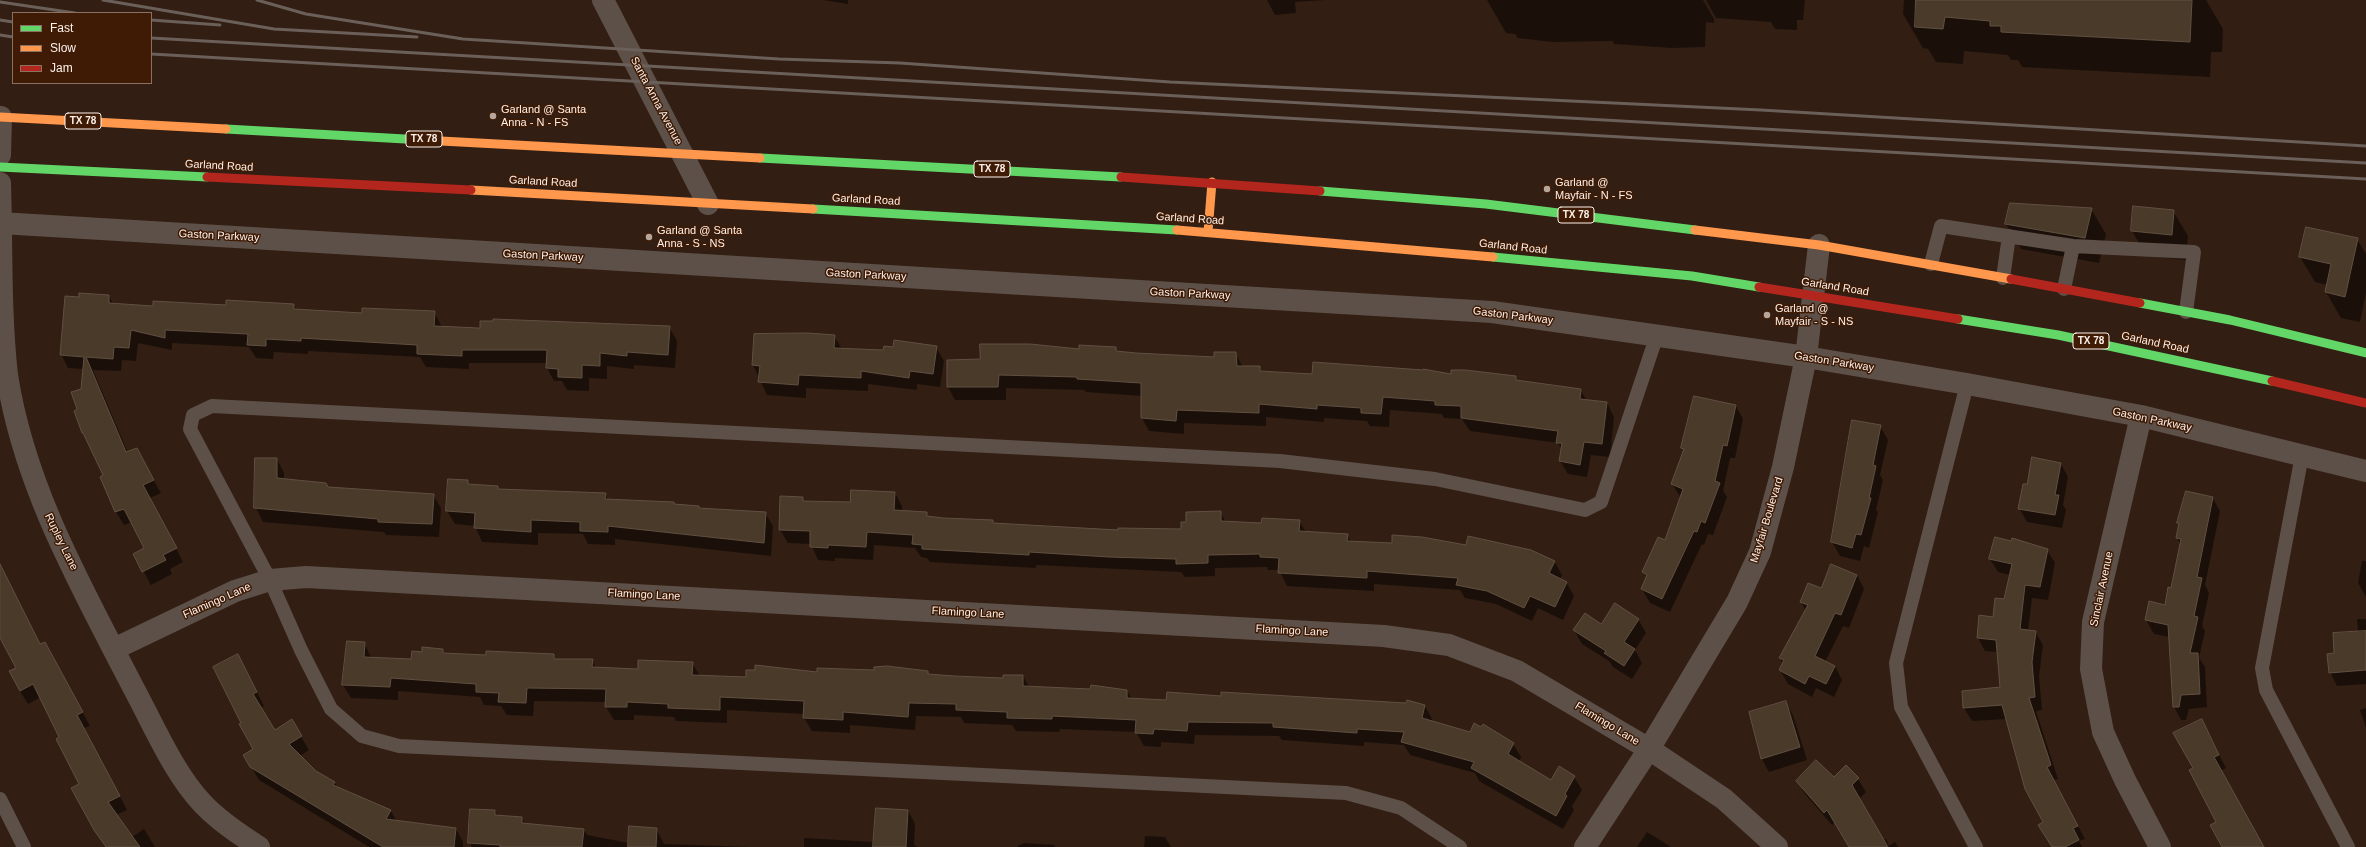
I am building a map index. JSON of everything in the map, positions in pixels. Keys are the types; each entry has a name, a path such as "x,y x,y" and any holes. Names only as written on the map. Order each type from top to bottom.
{"main road":[{"name":"TX 78","path":"1,117 683,152 1212,182 1486,204 1819,245 1931,264 2230,320 2366,353"},
{"name":"Garland Road","path":"0,167 1208,232 1413,249 1692,276 2058,335 2223,369 2366,403"},
{"path":"1208,232 1212,182"}],"street":[{"name":"Santa Anna Avenue","path":"603,0 683,152 708,204"},
{"path":"0,155 1,117"},
{"name":"Rupley Lane","path":"0,182 1,314 7,375 20,439 43,504 114,649 171,760 203,804 239,835 259,847"},
{"name":"Gaston Parkway","path":"0,224 1492,312 1806,357 1967,384 2141,416 2366,471"},
{"name":"Mayfair Boulevard","path":"1585,847 1649,748 1737,602 1760,552 1783,467 1806,357 1819,245"},
{"name":"Sinclair Avenue","path":"2141,416 2093,622 2091,670 2103,732 2124,780 2160,847"},
{"name":"Flamingo Lane","path":"114,649 235,591 270,580 314,577 1384,636 1449,645 1517,671 1649,748 1724,799 1777,847"}],"lane":[{"path":"1931,264 1941,226 2073,246 2194,252 2186,312"},
{"path":"2003,278 2009,236"},
{"path":"2064,289 2073,246"},
{"path":"1460,847 1401,808 1346,793 399,746 362,736 331,709 301,650 270,580 190,429 193,415 212,406 1280,461 1435,479 1585,510 1601,502 1657,335"},
{"path":"1967,384 1896,663 1901,707 1976,847"},
{"path":"2302,455 2262,668 2266,690 2348,847"},
{"path":"0,799 24,847"}],"building":[{"path":"1916,0 2192,0 2190,42 2001,32 2001,26 1990,26 1990,21 1945,17 1943,29 1915,27"},
{"path":"2010,203 2092,208 2085,238 2005,224"},
{"path":"2133,206 2174,210 2172,235 2131,231"},
{"path":"2306,227 2358,238 2345,297 2325,292 2331,264 2299,257"},
{"path":"79,293 109,295 109,303 153,306 153,301 226,305 226,300 294,304 294,309 362,313 362,308 435,311 434,326 480,328 480,321 493,321 493,319 670,326 668,355 627,352 627,356 600,353 600,366 582,365 582,378 558,377 558,369 546,368 547,350 462,350 462,356 417,354 417,345 301,338 301,341 266,339 266,346 247,345 248,334 165,330 165,338 131,330 129,348 114,347 113,359 86,357 126,452 137,448 154,480 143,485 177,548 163,555 166,560 142,572 133,554 144,548 124,509 115,512 100,477 103,475 82,433 74,411 77,409 71,392 81,389 84,357 60,355 65,296 79,297"},
{"path":"808,333 835,335 834,348 883,350 884,346 893,347 894,340 937,346 933,374 910,371 909,378 861,371 861,378 799,375 798,385 758,382 760,366 752,365 754,334"},
{"path":"980,344 1030,344 1079,349 1079,345 1116,347 1116,351 1214,357 1214,352 1236,352 1237,366 1260,366 1260,371 1312,374 1313,362 1423,369 1451,374 1451,370 1465,370 1516,376 1516,380 1581,389 1580,399 1607,402 1602,444 1584,442 1580,465 1559,461 1562,443 1556,443 1558,431 1461,418 1461,406 1435,405 1435,401 1383,397 1381,414 1361,413 1361,408 1317,405 1317,409 1259,404 1259,413 1177,410 1176,421 1141,418 1141,383 1077,379 1077,377 999,375 998,387 947,387 947,360 980,359"},
{"path":"1694,396 1736,405 1727,446 1723,445 1715,481 1720,483 1705,523 1701,521 1697,532 1694,531 1662,599 1641,589 1647,575 1642,572 1658,537 1665,540 1683,489 1671,484 1684,449 1681,448"},
{"path":"1852,420 1881,425 1873,465 1876,466 1869,498 1871,498 1861,535 1856,534 1852,548 1831,542"},
{"path":"2032,457 2061,463 2055,495 2059,495 2055,515 2018,509 2023,484 2027,484"},
{"path":"255,458 277,458 277,478 326,483 328,487 434,494 432,524 378,522 378,519 254,508"},
{"path":"448,479 468,480 468,484 498,486 498,489 606,493 605,499 674,502 674,504 699,506 699,508 766,512 764,543 608,526 608,532 580,531 580,522 531,520 531,532 474,528 475,513 446,511"},
{"path":"851,490 895,492 894,510 927,512 927,516 943,518 993,520 993,523 1118,530 1118,528 1181,529 1181,522 1186,522 1186,512 1221,511 1221,521 1261,523 1262,518 1300,520 1299,531 1348,534 1347,541 1392,543 1392,535 1422,537 1466,545 1468,536 1531,550 1555,561 1549,573 1567,582 1555,607 1530,596 1524,608 1487,591 1456,585 1458,578 1367,571 1367,578 1278,573 1279,558 1260,557 1260,554 1208,555 1208,563 1176,564 1176,559 1029,552 1029,555 922,549 922,545 912,544 913,535 867,532 866,547 828,545 828,548 810,547 810,531 779,530 780,496 803,497 803,501 850,502"},
{"path":"2186,491 2213,497 2197,577 2202,578 2194,616 2198,617 2190,653 2198,653 2200,694 2181,695 2179,707 2173,707 2168,625 2145,620 2149,601 2165,605 2168,587 2171,588 2181,539 2176,538 2179,523 2177,523"},
{"path":"1995,537 2011,541 2012,538 2048,549 2040,587 2025,585 2020,629 2036,631 2032,662 2035,697 2029,698 2051,765 2047,767 2078,826 2073,828 2079,840 2065,847 2052,847 2038,825 2043,822 2025,789 2002,705 1963,708 1962,691 2000,687 1996,640 1977,638 1979,615 1993,617 1995,598 2004,599 2012,564 1989,559"},
{"path":"0,564 40,644 45,642 83,712 77,715 120,796 108,802 140,847 106,847 94,830 71,788 79,784 56,739 59,737 33,684 20,691 9,671 16,668 0,638"},
{"path":"1831,564 1857,575 1841,615 1835,613 1815,656 1835,666 1826,684 1809,676 1805,684 1779,670 1784,660 1779,658 1808,605 1800,602 1808,583 1821,588"},
{"path":"1615,603 1639,619 1624,642 1635,649 1624,666 1604,653 1606,651 1573,630 1585,613 1601,624"},
{"path":"2366,631 2366,670 2329,673 2327,654 2334,653 2333,633"},
{"path":"347,641 365,642 364,657 411,659 412,651 422,652 422,647 443,649 443,653 486,655 486,651 554,654 554,659 593,659 592,667 638,669 638,660 693,662 692,675 746,677 746,670 755,670 755,665 817,672 817,668 874,670 874,667 887,666 928,671 928,674 954,676 1003,678 1003,675 1023,675 1023,686 1090,689 1091,685 1127,690 1127,698 1166,700 1167,692 1221,696 1221,692 1406,703 1407,700 1425,705 1422,718 1470,732 1474,723 1481,727 1483,724 1514,743 1508,754 1551,780 1559,766 1575,776 1565,794 1567,796 1556,816 1471,768 1474,762 1401,742 1404,732 1357,729 1357,733 1273,727 1273,723 1188,722 1187,731 1154,729 1153,734 1135,733 1136,720 1052,716 1052,719 1007,718 1007,712 956,710 956,704 909,703 908,717 843,712 843,720 803,718 804,701 720,697 720,710 668,708 668,704 627,702 627,707 605,707 606,689 527,688 526,703 498,702 499,693 476,692 476,684 391,678 390,687 342,685"},
{"path":"238,654 257,692 253,694 275,730 292,719 302,736 289,744 316,771 335,782 333,785 391,810 386,819 456,828 454,847 383,847 250,767 243,755 253,749 239,724 241,723 213,667"},
{"path":"1786,701 1800,747 1761,759 1749,712"},
{"path":"2202,719 2219,755 2214,757 2264,847 2222,847 2210,825 2216,822 2189,770 2193,768 2173,733"},
{"path":"1816,760 1834,777 1846,765 1859,778 1852,785 1888,847 1849,847 1827,810 1824,813 1796,781"},
{"path":"876,808 908,810 906,847 873,847"},
{"path":"470,809 495,810 495,815 522,817 522,823 584,829 582,847 500,847 500,845 468,843"},
{"path":"629,826 657,828 656,847 628,847"}],"railway":[{"path":"103,0 274,29 417,37"},
{"path":"257,0 306,14 463,39 779,59 900,63 1170,82 1761,110 2366,146"},
{"path":"0,2 68,12"},
{"path":"0,20 12,22"},
{"path":"152,20 220,25"},
{"path":"0,35 12,37"},
{"path":"152,38 2366,163"},
{"path":"152,54 2366,179"}],"traffic: fast":[{"path":"226,129 441,141"},
{"path":"760,158 1121,177"},
{"path":"0,167 207,177"},
{"path":"1320,191 1486,204 1695,230"},
{"path":"813,209 1177,230"},
{"path":"1493,257 1692,276 1759,287"},
{"path":"2140,303 2230,320 2366,353"},
{"path":"1958,319 2058,335 2272,381"}],"traffic: slow":[{"path":"0,117 226,129"},
{"path":"441,141 760,158"},
{"path":"1208,232 1212,182"},
{"path":"471,190 813,209"},
{"path":"1177,230 1493,257"},
{"path":"1695,230 1819,245 2011,279"}],"traffic: jam":[{"path":"207,177 471,190"},
{"path":"1121,177 1320,191"},
{"path":"2011,279 2140,303"},
{"path":"1759,287 1958,319"},
{"path":"2272,381 2366,403"}],"place":[{"name":"Garland @ Santa Anna - N - FS","path":"493,116"},
{"name":"Garland @ Mayfair - N - FS","path":"1547,189"},
{"name":"Garland @ Santa Anna - S - NS","path":"649,237"},
{"name":"Garland @ Mayfair - S - NS","path":"1767,315"}]}
